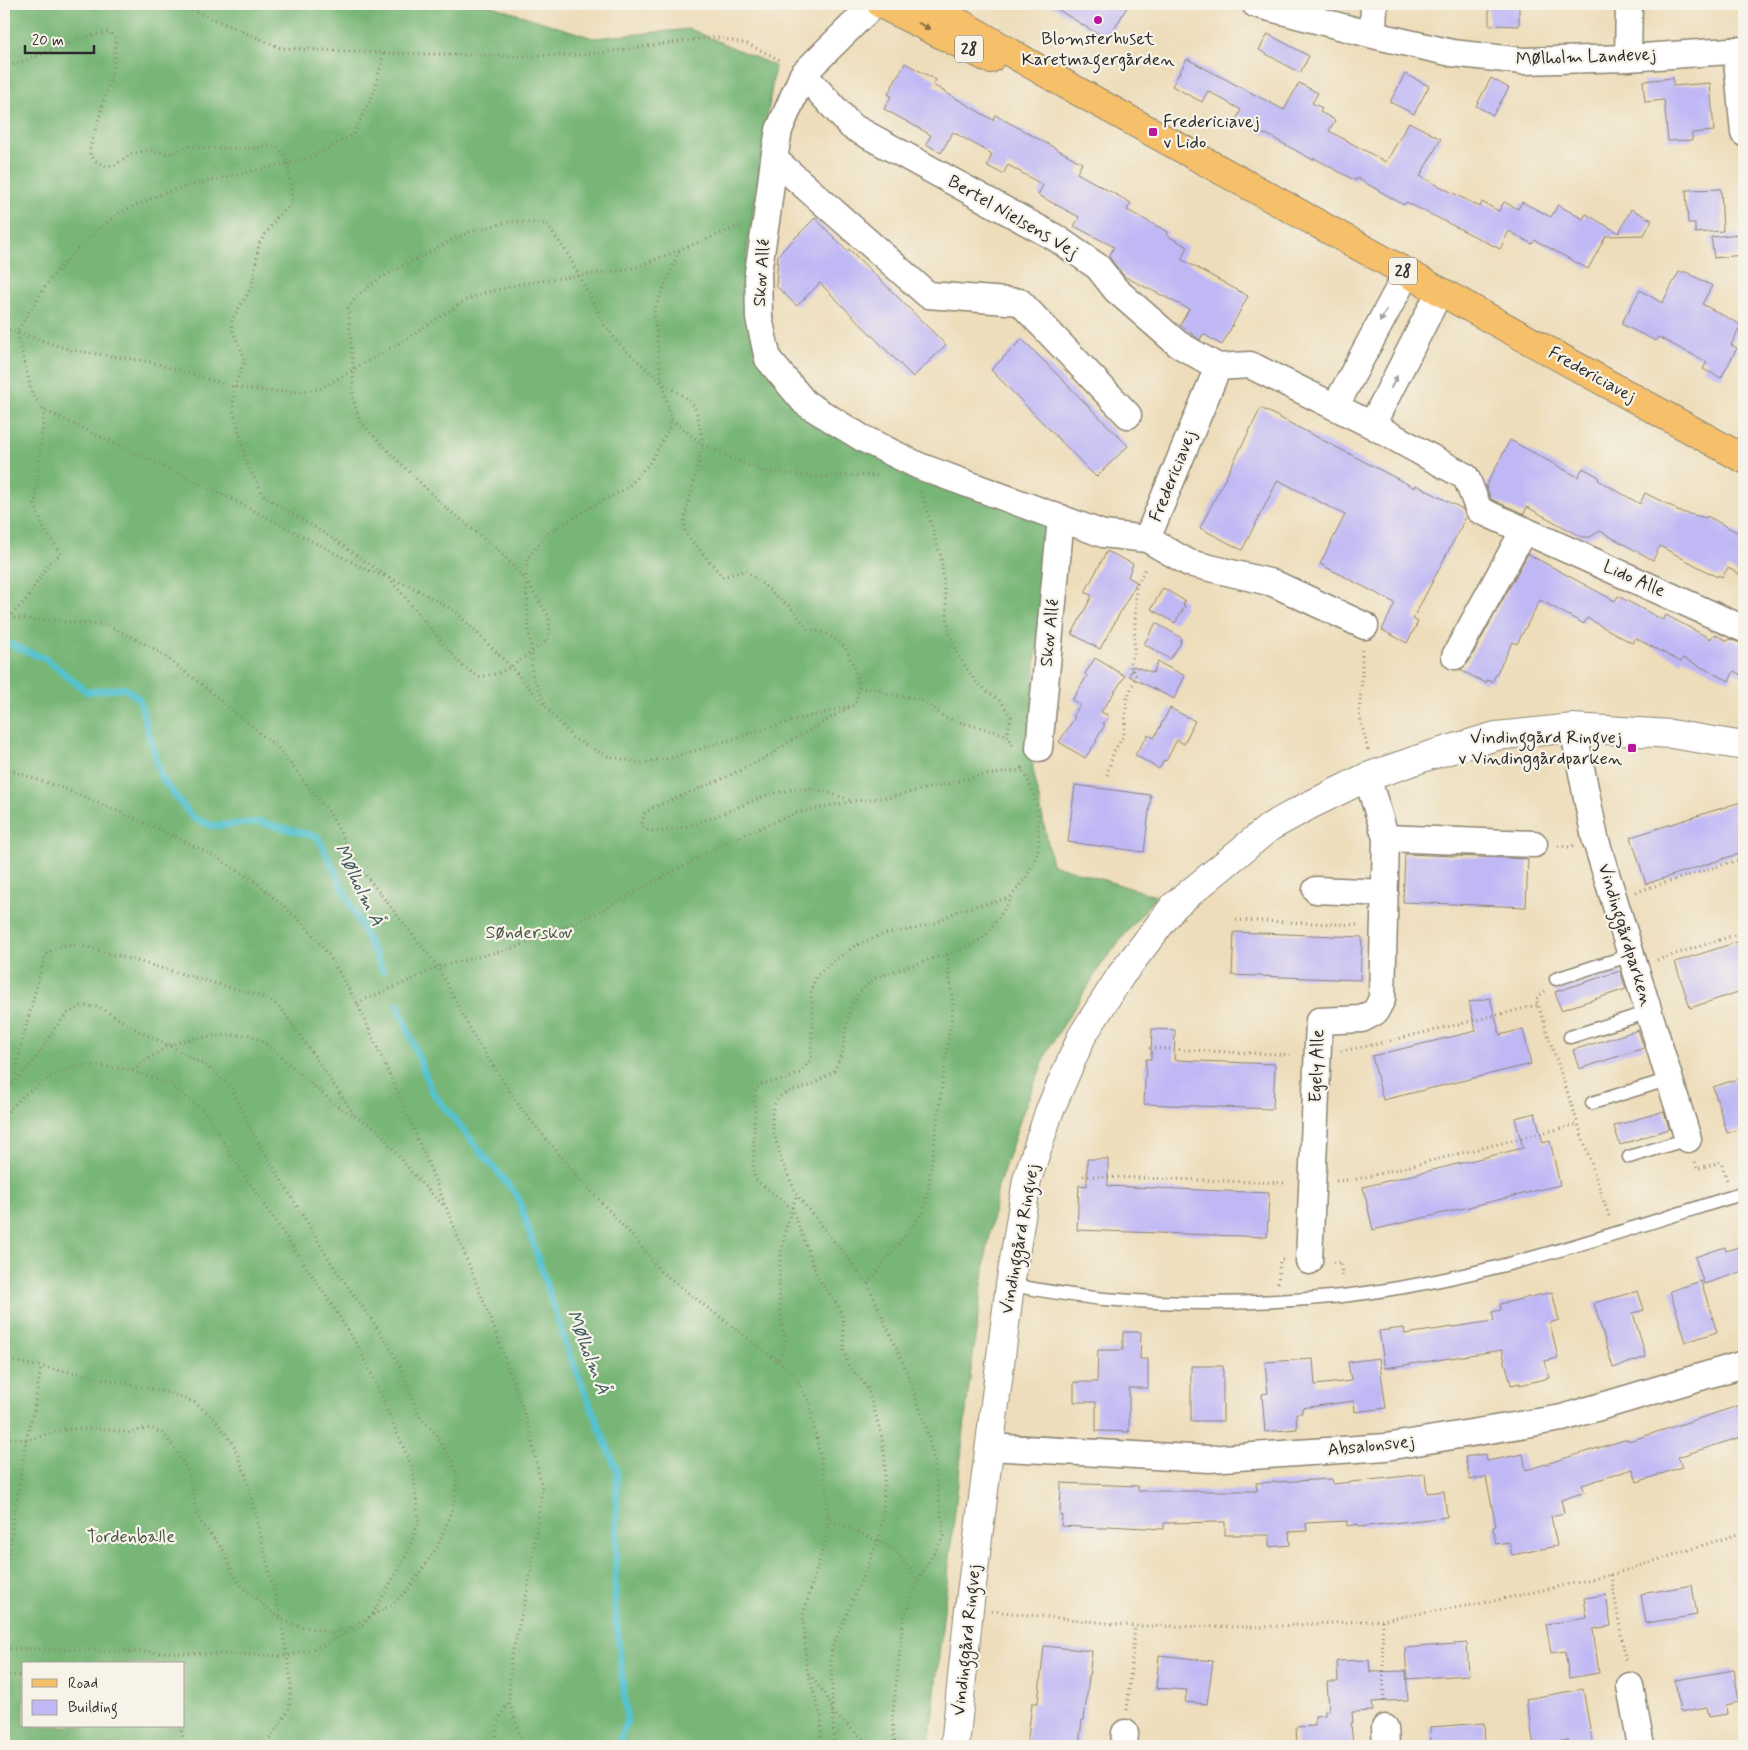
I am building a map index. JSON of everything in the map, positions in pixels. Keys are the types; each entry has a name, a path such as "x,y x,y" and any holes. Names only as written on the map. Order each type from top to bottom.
{"main road":[{"name":"Fredericiavej","path":"881,4 986,58 1063,83"},
{"name":"Fredericiavej","path":"927,4 1063,83 1744,459"}],"street":[{"name":"Skov Allé","path":"874,4 803,74 779,130 758,272 759,318 768,358 805,403 862,438 919,466 1104,534 1152,541"},
{"name":"Mølholm Landevej","path":"1255,4 1373,35 1452,53 1523,62 1628,58 1740,50"},
{"path":"1373,35 1374,4"},
{"path":"1628,58 1629,4"},
{"path":"1740,50 1744,133"},
{"name":"Bertel Nielsens Vej","path":"803,74 851,126 1056,238 1098,267 1116,290 1178,344 1218,367"},
{"path":"774,159 928,295 1020,302 1128,415"},
{"path":"1335,407 1407,273"},
{"path":"1218,367 1250,365 1372,425 1440,291"},
{"name":"Fredericiavej","path":"1218,367 1152,541 1189,563 1273,583 1365,626"},
{"name":"Lido Alle","path":"1372,425 1466,477 1479,510 1744,629"},
{"name":"Skov Allé","path":"1024,753 1061,518"},
{"path":"1455,656 1524,530"},
{"name":"Vindinggård Ringvej","path":"955,1746 969,1608 1010,1285 1027,1180 1049,1112 1082,1036 1121,975 1174,906 1270,827 1370,776 1428,756 1496,736 1573,728 1670,734 1744,746"},
{"name":"Vindinggårdparken","path":"1573,728 1595,838 1688,1139"},
{"name":"Egely Alle","path":"1309,1261 1319,1021 1362,1019 1375,1012 1382,999 1386,838 1370,776"},
{"path":"1386,838 1534,844"},
{"path":"1316,890 1385,893"},
{"name":"Absalonsvej","path":"990,1447 1209,1459 1386,1447 1562,1418 1744,1364"},
{"path":"1630,1686 1641,1746"}],"lane":[{"path":"1556,979 1633,961"},
{"path":"1570,1037 1649,1012"},
{"path":"1592,1103 1670,1079"},
{"path":"1629,1157 1688,1139"},
{"path":"1010,1285 1103,1298 1187,1302 1276,1301 1344,1295 1432,1281 1520,1260 1738,1195"}],"path":[{"path":"4,6 10,4"},
{"path":"178,4 281,48 384,54 584,55 714,37 748,44 803,74"},
{"path":"4,70 14,63 32,58 63,44 99,33 110,32 116,39 113,69 90,148 90,155 96,161 106,166 115,165 131,154 148,150 170,154 188,146 201,148 256,148 268,145 276,146 282,152 288,164 292,198 290,206 277,217 259,244 252,287 232,320 232,329 244,356 244,363 234,387 233,409 248,467 265,497 329,536 389,578 462,666 480,677 498,673 511,667 548,640 550,627 548,616 526,580 500,552 443,505 360,421 353,398 353,369 348,308 359,294 380,278 466,233 512,221 546,224 566,251 604,324 618,343 662,383 688,399 694,406 703,444 684,520 685,533 723,577 746,570 792,610 808,629 827,634 841,643 851,658 859,688 855,704 787,743 771,755 720,780 652,808 645,813 642,823 644,828 652,832 689,826 771,794 799,789 827,792 853,801"},
{"path":"384,54 374,92 353,135 309,158 163,193 117,214 79,247 51,278 17,331 32,394 44,410 222,494 365,569 412,587 456,612 511,667 573,738 604,754 640,763 670,758 855,704"},
{"path":"4,328 71,350 151,362 234,387 294,392 320,389 408,338 466,300 484,293 526,283 577,275 631,270 767,215"},
{"path":"546,706 532,674 526,580 527,559 548,532 628,488 651,461 669,429 671,419 662,383 654,311 679,252"},
{"path":"6,618 27,599 48,562 60,554 43,527 35,505 44,410"},
{"path":"671,419 703,444 761,471 818,477 883,476"},
{"path":"919,466 920,488 941,557 949,632 957,653 975,681 1001,701 1011,716 1007,734"},
{"path":"1107,775 1114,751 1124,735 1127,699 1136,676 1129,665 1134,653 1136,587 1152,541"},
{"path":"6,618 107,625 155,649 278,748 330,814 360,868 438,967 472,1033 522,1110 578,1177 636,1240 661,1272 792,1372 809,1401 826,1486 830,1519 894,1549 918,1580"},
{"path":"1365,626 1361,655 1362,677 1359,713 1370,776"},
{"path":"859,688 879,688 888,694 915,698 926,702 945,718 1007,734 1024,753 1023,770 1033,791 1038,814 1039,847 1034,862 1027,876 986,935 971,945 881,976 862,989 852,1004 842,1053 834,1071 810,1086 787,1092 779,1097 774,1105 772,1114 773,1130 782,1162 797,1195 868,1284 906,1370 925,1424 934,1460 944,1536 918,1580 903,1621 892,1721 895,1746"},
{"path":"4,768 66,789 153,826 216,857 256,882 306,926 328,954 357,1003 447,1209 495,1330 529,1427 542,1489 528,1589 511,1657 509,1701 524,1746"},
{"path":"357,1003 438,967 517,947 592,914 733,839 796,813 853,801 891,796 979,776 1023,770"},
{"path":"1534,844 1569,847 1595,838"},
{"path":"1614,899 1744,858"},
{"path":"834,1746 832,1648 878,1541 883,1518 886,1458 868,1387 848,1365 844,1351 843,1320 840,1309 818,1278 792,1208 757,1181 753,1173 755,1090 763,1083 784,1080 800,1073 811,1059 813,1014 811,990 817,975 856,945 884,934 914,930 936,923 959,910 1010,898"},
{"path":"1236,920 1384,926"},
{"path":"1633,961 1744,932"},
{"path":"15,1080 20,1049 44,956 55,948 72,945 88,947 260,996 273,1002 282,1009 356,1117"},
{"path":"868,1284 922,1212 927,1196 953,1006 947,954"},
{"path":"4,1090 35,1060 55,1028 67,1014 82,1006 99,1007 137,1030 169,1045 209,1068 232,1087 248,1125 332,1264 393,1352 419,1416 435,1433 452,1461 457,1475 454,1502 438,1546 410,1587 393,1604 351,1627 332,1633 296,1625 281,1619 251,1595 234,1576 224,1551 202,1524 195,1510 193,1488 187,1470 174,1447 163,1434 151,1428 131,1433 67,1429 26,1440 4,1437"},
{"path":"132,1071 169,1045 192,1039 224,1035 251,1035 266,1044 336,1106 376,1128 418,1180 447,1209"},
{"path":"4,1115 23,1096 53,1075 72,1067 90,1065 132,1071 170,1084 208,1115 228,1152 336,1311 363,1355 413,1469 419,1522 405,1558 372,1615 364,1624 322,1646 288,1656 4,1648"},
{"path":"1688,1139 1697,1169 1721,1162 1738,1195"},
{"path":"777,1361 786,1342 781,1321 779,1274 786,1230 797,1195"},
{"path":"1276,1301 1280,1260 1342,1263 1344,1295"},
{"path":"4,1360 170,1393 194,1402 215,1419 233,1444 246,1476 281,1619 291,1682 289,1710 266,1746"},
{"path":"4,1583 26,1440 34,1410 41,1367"},
{"path":"821,1746 822,1717 807,1671 802,1615 828,1531 826,1486"},
{"path":"969,1608 1135,1626 1261,1627 1382,1620 1489,1602 1611,1575 1744,1532"},
{"path":"1611,1575 1630,1686"},
{"path":"1382,1620 1385,1737"},
{"path":"1125,1740 1135,1626"},
{"path":"807,1671 826,1695 833,1714 871,1746"},
{"path":"4,1675 22,1676"},
{"path":"495,1746 497,1723 509,1701"},
{"path":"180,1728 185,1746"}],"green space":[{"name":"Sønderskov","path":"4,4 486,4 593,38 690,29 775,66 746,260 748,308 813,417 1048,521 1030,728 1033,769 1052,864 1156,896 1103,962 1049,1048 1024,1109 998,1187 985,1262 967,1402 929,1746 4,1746"}],"building":[{"name":"Blomsterhuset Karetmagergården","path":"1049,4 1129,4 1110,36 1096,33"},
{"path":"1489,4 1519,4 1519,26 1489,25"},
{"path":"1268,34 1309,56 1300,73 1259,50"},
{"path":"1187,59 1284,110 1299,83 1318,93 1312,103 1322,108 1320,112 1335,120 1329,131 1386,162 1409,122 1441,139 1420,176 1480,207 1482,202 1499,211 1504,202 1518,209 1522,202 1551,217 1558,205 1583,219 1586,214 1619,233 1631,209 1652,220 1644,235 1606,236 1588,269 1535,240 1532,244 1509,231 1500,249 1406,202 1404,205 1357,178 1356,181 1236,120 1241,110 1208,91 1202,102 1172,86"},
{"path":"905,63 936,80 933,85 993,120 995,115 1082,163 1077,173 1131,203 1127,210 1168,232 1166,235 1188,247 1181,259 1248,296 1222,345 1203,334 1200,340 1180,325 1189,309 1125,277 1109,257 1114,247 1074,226 1079,217 1038,195 1043,185 1008,165 1003,174 987,166 992,154 953,132 941,153 926,144 931,135 884,109 891,96 888,94"},
{"path":"1405,74 1429,86 1414,114 1390,102"},
{"path":"1491,78 1509,88 1493,115 1476,106"},
{"path":"1673,78 1673,86 1710,83 1714,131 1692,133 1692,140 1668,141 1664,100 1645,102 1643,81"},
{"path":"1721,189 1723,231 1695,233 1695,223 1688,223 1686,190"},
{"path":"815,218 946,345 913,377 820,283 797,306 776,286 778,255"},
{"path":"1739,234 1742,255 1714,258 1711,237"},
{"path":"1679,272 1686,272 1712,286 1702,304 1741,325 1731,345 1737,348 1721,378 1703,369 1707,362 1658,337 1656,341 1621,324 1640,290 1662,303"},
{"path":"1022,339 1128,446 1096,477 991,370"},
{"path":"1261,408 1415,488 1416,485 1463,509 1466,517 1413,619 1418,622 1407,643 1382,630 1395,603 1320,564 1345,515 1278,480 1242,550 1200,528"},
{"path":"1510,440 1578,477 1583,468 1599,477 1598,480 1640,504 1645,493 1675,508 1677,511 1706,518 1707,516 1744,536 1744,577 1728,568 1722,577 1718,575 1717,577 1660,546 1653,560 1600,531 1590,537 1582,537 1527,507 1524,514 1491,499 1486,486"},
{"path":"1107,551 1133,564 1128,577 1137,582 1100,649 1072,634 1092,596 1085,592"},
{"path":"1528,554 1615,601 1618,596 1663,620 1666,615 1711,639 1714,634 1727,641 1729,639 1744,644 1744,677 1734,671 1729,681 1683,658 1681,662 1635,638 1632,643 1587,618 1584,624 1540,600 1517,644 1513,642 1492,682 1487,680 1486,683 1460,670 1468,663"},
{"path":"1163,588 1185,601 1183,605 1185,606 1175,623 1151,609"},
{"path":"1156,623 1182,638 1181,643 1170,659 1144,644"},
{"path":"1095,658 1125,676 1101,712 1109,716 1103,724 1105,725 1097,741 1085,758 1059,742 1075,717 1073,716 1080,705 1072,700 1087,676 1085,674"},
{"path":"1158,662 1185,676 1174,699 1129,676 1133,666 1153,673"},
{"path":"1170,708 1195,721 1184,744 1177,740 1166,761 1164,760 1159,769 1135,755 1148,735 1154,738"},
{"path":"1075,785 1151,795 1144,852 1068,842"},
{"path":"1744,801 1744,852 1646,884 1631,837"},
{"path":"1405,854 1528,859 1526,907 1403,902"},
{"path":"1234,932 1362,937 1360,980 1232,975"},
{"path":"1744,940 1744,990 1690,1008 1675,962"},
{"path":"1620,971 1626,989 1561,1010 1555,992"},
{"path":"1490,998 1500,1035 1523,1029 1531,1064 1383,1100 1372,1056 1476,1031 1469,1002"},
{"path":"1152,1029 1175,1030 1174,1060 1275,1064 1273,1109 1144,1104 1146,1059 1151,1059"},
{"path":"1638,1030 1644,1048 1579,1069 1573,1050"},
{"path":"1744,1077 1744,1128 1727,1133 1713,1087"},
{"path":"1664,1111 1669,1129 1620,1145 1614,1126"},
{"path":"1535,1113 1543,1143 1550,1141 1560,1185 1373,1230 1363,1187 1523,1148 1515,1118"},
{"path":"1087,1159 1108,1159 1108,1186 1269,1193 1267,1237 1077,1230 1079,1185 1087,1186"},
{"path":"1744,1245 1744,1271 1704,1284 1695,1257 1725,1247 1726,1251"},
{"path":"1701,1281 1717,1332 1686,1342 1670,1291"},
{"path":"1638,1291 1644,1310 1633,1313 1646,1357 1613,1368 1594,1303"},
{"path":"1552,1292 1559,1320 1550,1323 1558,1358 1545,1361 1549,1378 1520,1385 1520,1383 1511,1385 1502,1350 1385,1368 1379,1331 1404,1328 1405,1334 1494,1321 1492,1312 1501,1310 1500,1304"},
{"path":"1123,1332 1141,1332 1140,1359 1148,1359 1148,1388 1129,1388 1129,1432 1096,1431 1096,1402 1074,1402 1074,1382 1097,1382 1098,1350 1123,1350"},
{"path":"1379,1358 1386,1408 1355,1412 1354,1401 1302,1408 1302,1413 1296,1413 1297,1429 1265,1432 1262,1394 1268,1393 1265,1362 1313,1359 1315,1385 1351,1381 1348,1362"},
{"path":"1191,1366 1223,1366 1223,1421 1191,1421"},
{"path":"1744,1404 1744,1436 1678,1457 1682,1467 1637,1482 1633,1469 1582,1485 1585,1492 1561,1500 1564,1513 1551,1516 1557,1546 1512,1555 1509,1542 1496,1544 1493,1527 1496,1526 1486,1477 1470,1480 1465,1457 1485,1454 1487,1461 1523,1454 1526,1470 1628,1439 1629,1441"},
{"path":"1425,1474 1427,1493 1444,1491 1447,1517 1358,1527 1358,1524 1347,1526 1347,1521 1306,1523 1307,1531 1289,1532 1290,1545 1269,1547 1269,1535 1225,1535 1225,1522 1164,1523 1164,1529 1061,1526 1061,1483 1138,1486 1138,1491 1257,1491 1256,1483 1332,1479 1333,1484"},
{"path":"1692,1585 1697,1615 1646,1623 1641,1594"},
{"path":"1606,1595 1611,1626 1593,1629 1599,1673 1569,1678 1565,1651 1551,1653 1546,1624 1587,1618 1584,1598"},
{"path":"1467,1643 1469,1675 1407,1679 1405,1648"},
{"path":"1044,1646 1092,1651 1079,1746 1027,1746 1032,1703 1038,1703"},
{"path":"1159,1655 1213,1661 1207,1704 1185,1702 1187,1690 1156,1688"},
{"path":"1369,1660 1370,1672 1406,1671 1408,1700 1372,1702 1373,1711 1352,1712 1353,1746 1297,1746 1296,1727 1315,1726 1315,1716 1325,1715 1325,1711 1329,1710 1327,1682 1338,1682 1337,1661"},
{"path":"1734,1670 1739,1702 1726,1705 1727,1714 1709,1717 1707,1707 1680,1712 1675,1680"},
{"path":"1583,1689 1593,1746 1569,1746 1568,1740 1534,1746 1526,1699"},
{"path":"1484,1723 1485,1746 1431,1746 1430,1727"}],"waterway":[{"name":"Mølholm Å","path":"4,642 46,659 87,692 125,688 139,699 162,779 193,818 213,826 260,822 318,837 383,971"},
{"name":"Mølholm Å","path":"398,1005 432,1092 518,1197 567,1348 617,1471 615,1608 627,1722 617,1746"}],"place":[{"name":"Blomsterhuset Karetmagergården","path":"1098,20"},
{"name":"Fredericiavej v Lido","path":"1153,132"},
{"name":"Vindinggård Ringvej v Vindinggårdparken","path":"1632,748"}],"park label":[{"name":"Tordenballe","path":"131,1537"}]}
